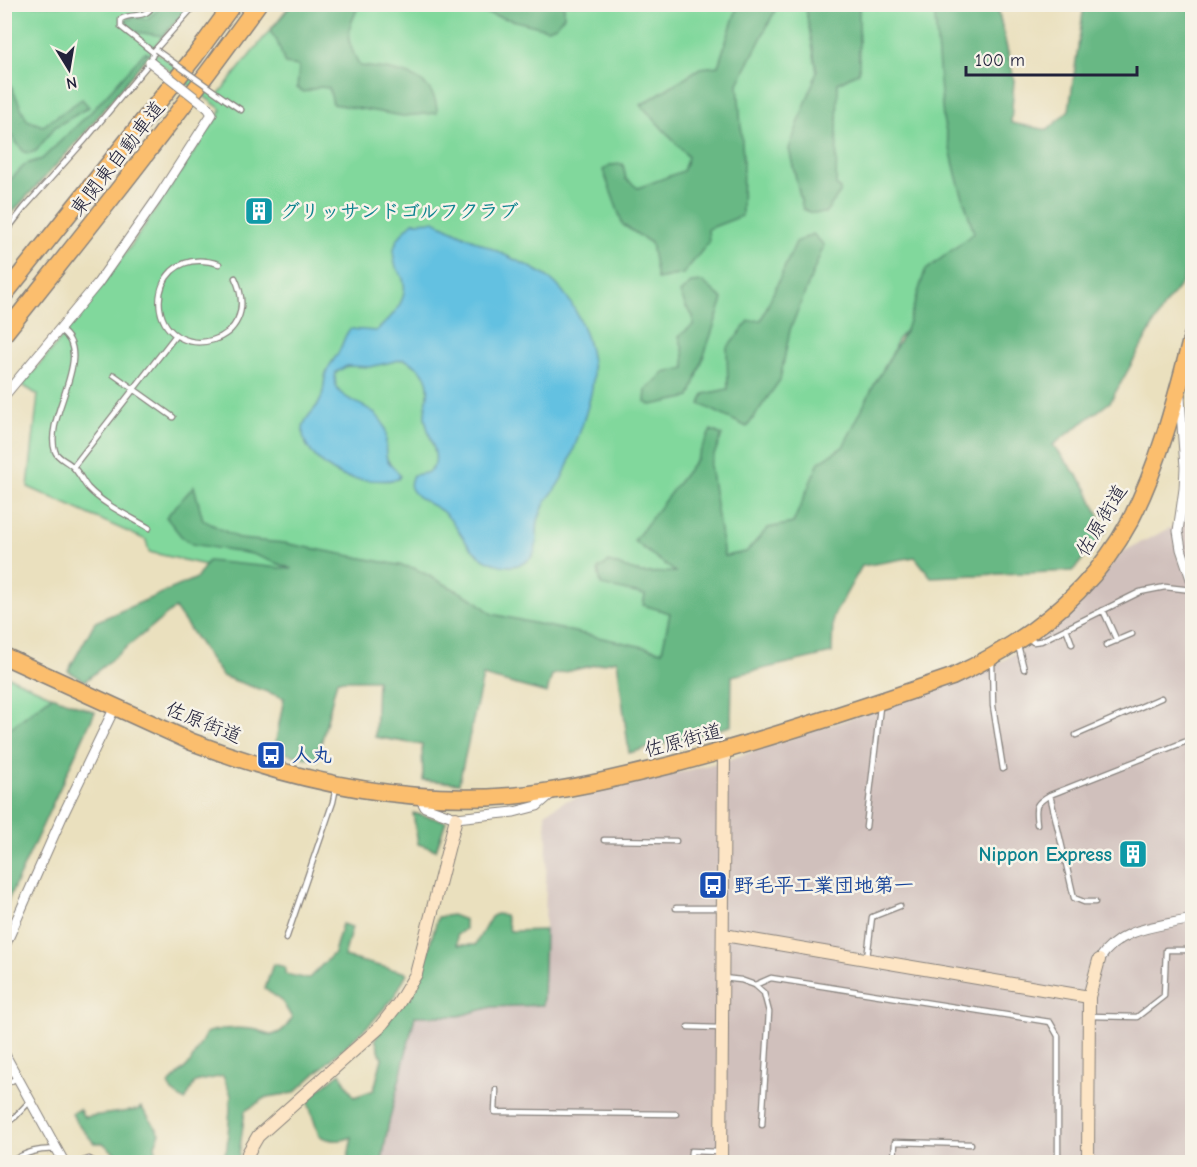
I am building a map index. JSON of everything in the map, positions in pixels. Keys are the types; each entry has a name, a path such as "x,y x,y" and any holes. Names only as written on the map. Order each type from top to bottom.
{"highway":[{"name":"東関東自動車道","path":"4,295 195,56 233,4"},
{"name":"東関東自動車道","path":"4,334 92,226 212,69 258,4"},
{"name":"佐原街道","path":"4,656 219,753 337,784 419,796 502,797 556,790 613,780 724,751 952,677 1023,639 1053,615 1097,569 1130,521 1158,452 1192,336"}],"street":[{"path":"4,396 98,283 157,199 212,114 153,55"},
{"path":"1180,383 1185,467 1178,531 1181,549 1192,582"},
{"path":"4,948 62,817 115,707"},
{"path":"721,1157 724,751"},
{"path":"419,796 425,807 456,818 514,812 537,806 556,790"},
{"path":"246,1162 248,1153 258,1136 379,1028 398,1004 416,974 456,818"},
{"path":"1088,1162 1089,997 1099,960 1106,950 1126,934 1192,919"},
{"path":"724,935 1089,997"},
{"path":"4,1053 64,1162"}],"lane":[{"path":"153,4 147,14 130,15 121,19 121,27 153,55 241,110"},
{"path":"4,234 84,141 196,4"},
{"path":"219,264 208,260 189,262 173,270 165,279 160,291 160,309 167,326 176,334 189,341 203,343 218,339 230,331 238,319 242,305 241,291 235,278"},
{"path":"60,330 69,338 73,351 72,364 55,428 54,451 74,466 87,487 101,500 149,528"},
{"path":"74,466 176,334"},
{"path":"114,375 172,417"},
{"path":"1024,669 1023,639 1033,642 1041,641 1140,592 1165,587 1192,590"},
{"path":"1103,610 1117,641"},
{"path":"1066,628 1072,644"},
{"path":"1106,645 1132,634"},
{"path":"992,657 993,706 1003,769"},
{"path":"1076,735 1161,698"},
{"path":"866,827 880,701"},
{"path":"1037,824 1035,808 1039,801 1050,795 1192,740"},
{"path":"286,939 333,802 337,784"},
{"path":"1050,795 1074,898 1084,902 1095,902"},
{"path":"604,840 676,841"},
{"path":"867,958 872,917 900,906"},
{"path":"676,908 724,908"},
{"path":"1089,1016 1137,1017 1164,996 1166,950 1192,950"},
{"path":"723,978 755,985 764,993 769,1012 762,1125"},
{"path":"755,985 771,978 1050,1022 1058,1036 1058,1162"},
{"path":"688,1027 723,1028"},
{"path":"4,1085 19,1077"},
{"path":"496,1090 495,1112 676,1114"},
{"path":"4,1125 31,1100"},
{"path":"894,1162 895,1142 971,1144"},
{"path":"12,1162 26,1154 46,1148 58,1150"},
{"path":"690,1162 691,1151 721,1157"},
{"path":"80,1162 89,1159 95,1162"}],"shaded area":[{"path":"1192,517 1192,1162 382,1162 388,1126 415,1016 459,1016 492,1007 543,1005 547,839 545,813 565,801 724,761 937,689 992,667 1033,642 1083,601 1120,553"}],"green space":[{"name":"グリッサンドゴルフクラブ","path":"291,4 997,5 1014,80 983,235 948,284 897,340 866,432 811,516 669,671 149,552 146,540 28,487 38,395 22,385 65,334 133,243 222,110 148,54 79,140 5,220 5,5 191,5 152,49 217,96"},
{"path":"160,5 191,5 163,36 130,31 126,25 127,20 134,17 147,19 159,9"},
{"path":"291,5 359,5 349,29 349,42 360,66 386,69 421,81 435,99 437,113 403,116 333,104 329,88 320,87 304,92 297,88 299,66 285,64 277,41 270,31"},
{"path":"453,5 564,5 564,16 556,26 547,29"},
{"path":"738,5 778,5 738,84 743,157 742,216 708,229 709,242 683,274 657,279 651,243 623,225 603,170 610,165 623,164 626,179 638,188 683,171 688,157 641,105 700,68 718,66"},
{"path":"805,5 859,5 859,72 838,83 836,185 840,193 825,213 812,213 803,209 789,149 817,72"},
{"path":"934,5 997,5 1014,80 1011,123 1048,130 1069,110 1084,5 1192,5 1192,246 1182,283 1166,303 1110,402 1053,445 1086,487 1106,531 1073,571 931,577 915,557 862,566 833,617 832,653 732,676 731,726 629,753 617,660 552,675 547,693 483,676 459,783 423,780 422,745 375,737 377,680 337,680 317,760 274,751 284,698 222,676 175,608 85,681 68,671 95,622 197,578 208,561 292,569 252,554 192,544 181,536 166,517 194,486 203,520 240,539 284,543 414,568 475,600 492,614 662,651 670,613 643,605 645,595 601,585 598,569 609,562 641,573 675,572 634,541 697,458 711,430 722,435 710,465 724,556 746,552 768,528 793,523 819,462 843,447 875,383 906,330 925,271 974,233 957,178 943,119"},
{"path":"145,52 149,54 79,140 5,220 5,185 26,164 42,159 92,111"},
{"path":"5,73 27,120 43,126 82,99 89,107 55,127 36,151 24,152 5,128"},
{"path":"813,234 824,245 790,330 780,380 747,427 700,404 704,394 728,389 727,348 749,321 761,320 796,242"},
{"path":"703,282 723,299 690,397 652,405 645,402 646,390 664,373 685,368 679,336 693,325 693,316 680,293 691,283"},
{"path":"5,675 52,696 5,732"},
{"path":"52,696 95,712 5,907 5,732"},
{"path":"413,813 446,821 436,850 418,844"},
{"path":"496,914 505,915 510,931 545,930 543,1005 492,1007 459,1016 415,1016 388,1126 382,1162 347,1162 352,1137 335,1140 319,1136 307,1099 340,1073 354,1097 374,1090 382,1058 375,1039 420,977 438,917 452,915 465,920 465,929 457,935 457,945 475,945 491,917"},
{"path":"342,924 352,927 344,957 407,973 394,997 372,1022 294,1093 267,1097 245,1111 238,1162 221,1162 227,1148 231,1095 223,1076 195,1082 185,1101 172,1092 168,1085 190,1063 206,1033 245,1028 270,1035 283,1030 292,1018 282,1001 265,989 273,964 285,967 285,974 308,979 334,953"},
{"path":"141,1107 160,1133 155,1145 158,1162 125,1162 103,1143 94,1143 72,1113 79,1109 84,1117 137,1110"}],"water":[{"path":"434,221 532,268 555,283 576,313 590,350 593,383 583,424 564,474 541,513 535,551 528,561 514,566 500,565 481,557 471,548 447,516 413,492 410,483 413,475 430,471 434,466 435,456 425,417 427,381 421,371 410,362 404,359 370,367 347,366 336,372 335,381 341,394 368,408 381,420 386,432 386,456 399,474 398,479 370,480 343,476 317,458 306,444 304,437 305,422 321,399 326,373 350,329 376,331 393,315 401,302 404,287 393,253 400,236 413,222"}],"place":[{"name":"グリッサンドゴルフクラブ","path":"259,211"},
{"name":"人丸","path":"271,755"},
{"name":"Nippon Express","path":"1133,854"},
{"name":"野毛平工業団地第一","path":"713,885"}]}
